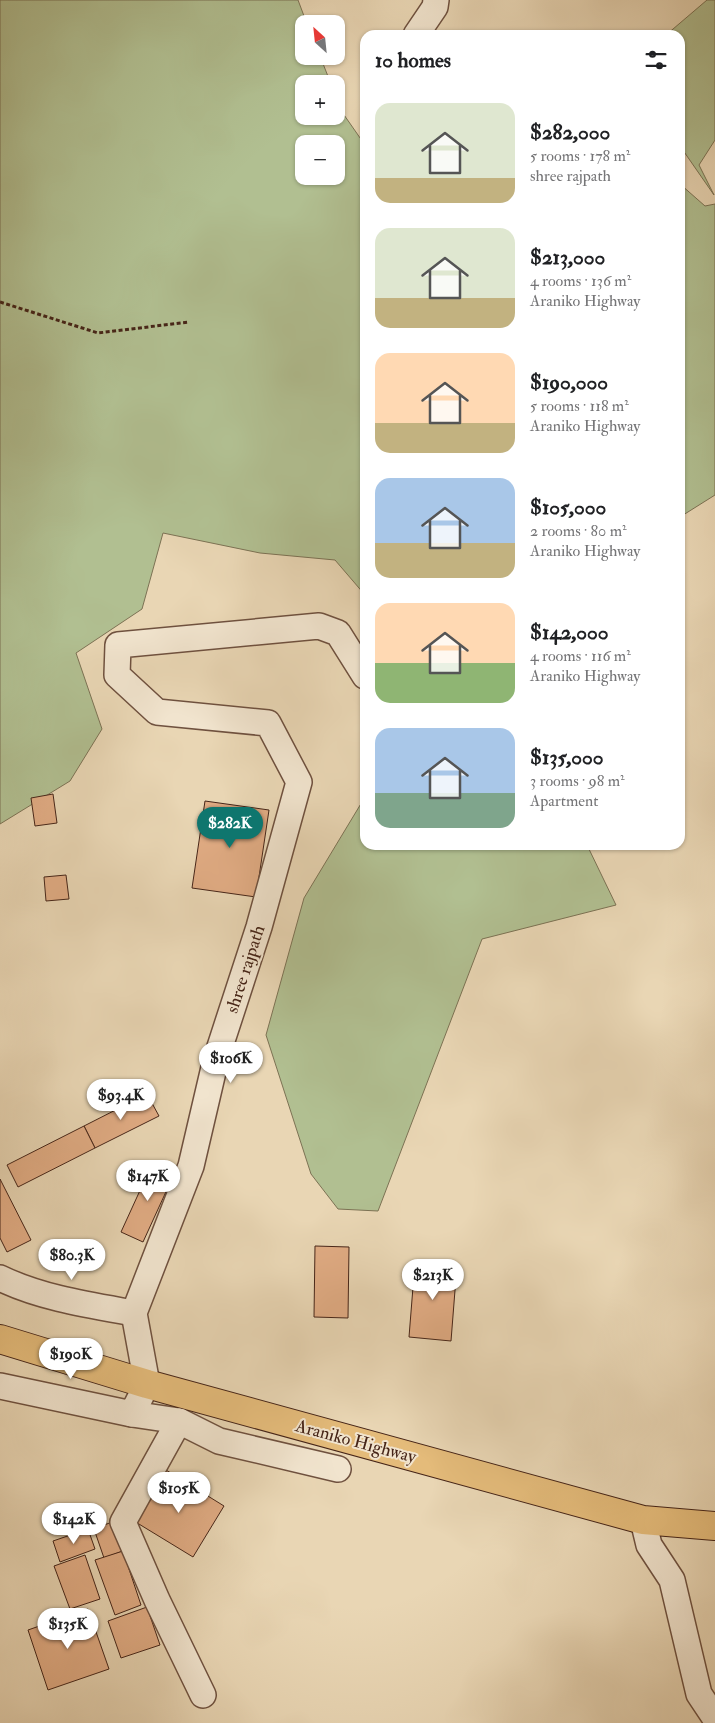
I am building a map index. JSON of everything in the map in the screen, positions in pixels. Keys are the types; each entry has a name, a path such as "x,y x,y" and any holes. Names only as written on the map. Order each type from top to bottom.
{"highway":[{"name":"Araniko Highway","path":"0,1339 147,1384 643,1520 715,1526"}],"street":[{"path":"419,30 435,7 436,0"},
{"name":"shree rajpath","path":"134,1313 191,1166 216,1059 259,927 299,782 268,723 157,712 117,675 118,645 319,626 338,633 360,668"},
{"path":"0,1278 18,1286 79,1304 134,1313 147,1384 132,1414"},
{"path":"0,1386 132,1414 179,1421 219,1441 338,1469"},
{"path":"179,1421 123,1522 157,1600 203,1695"},
{"path":"643,1520 649,1546 672,1580 699,1694 715,1718"}],"path":[{"path":"0,302 98,334 189,322"}],"green space":[{"path":"0,0 298,0 304,15 295,15 295,65 324,65 327,75 295,75 295,125 345,125 345,116 360,138 360,589 335,560 260,553 163,533 142,609 76,653 102,729 70,781 0,824"},
{"path":"707,0 715,0 715,140 699,165 714,195 685,153 685,30 672,30"},
{"path":"685,188 705,206 715,204 715,495 685,514"},
{"path":"360,805 360,850 589,850 616,905 482,939 378,1211 338,1209 311,1174 266,1035 304,898"}],"building":[{"path":"53,794 57,823 35,826 31,798"},
{"path":"205,801 269,810 256,897 192,888"},
{"path":"66,875 69,899 46,901 44,877"},
{"path":"147,1094 159,1116 95,1148 84,1126"},
{"path":"84,1126 95,1148 18,1187 7,1165"},
{"path":"153,1162 175,1172 143,1242 121,1232"},
{"path":"0,1179 31,1240 7,1252 0,1238"},
{"path":"315,1246 349,1247 348,1318 314,1317"},
{"path":"415,1262 457,1265 451,1341 409,1337"},
{"path":"166,1470 224,1506 193,1557 134,1521"},
{"path":"112,1522 123,1551 104,1558 94,1529"},
{"path":"88,1529 95,1549 60,1562 53,1541"},
{"path":"123,1551 141,1605 115,1615 95,1560"},
{"path":"85,1555 100,1599 70,1609 54,1566"},
{"path":"147,1607 160,1645 121,1658 108,1621"},
{"path":"88,1609 109,1669 48,1690 28,1630"}]}
